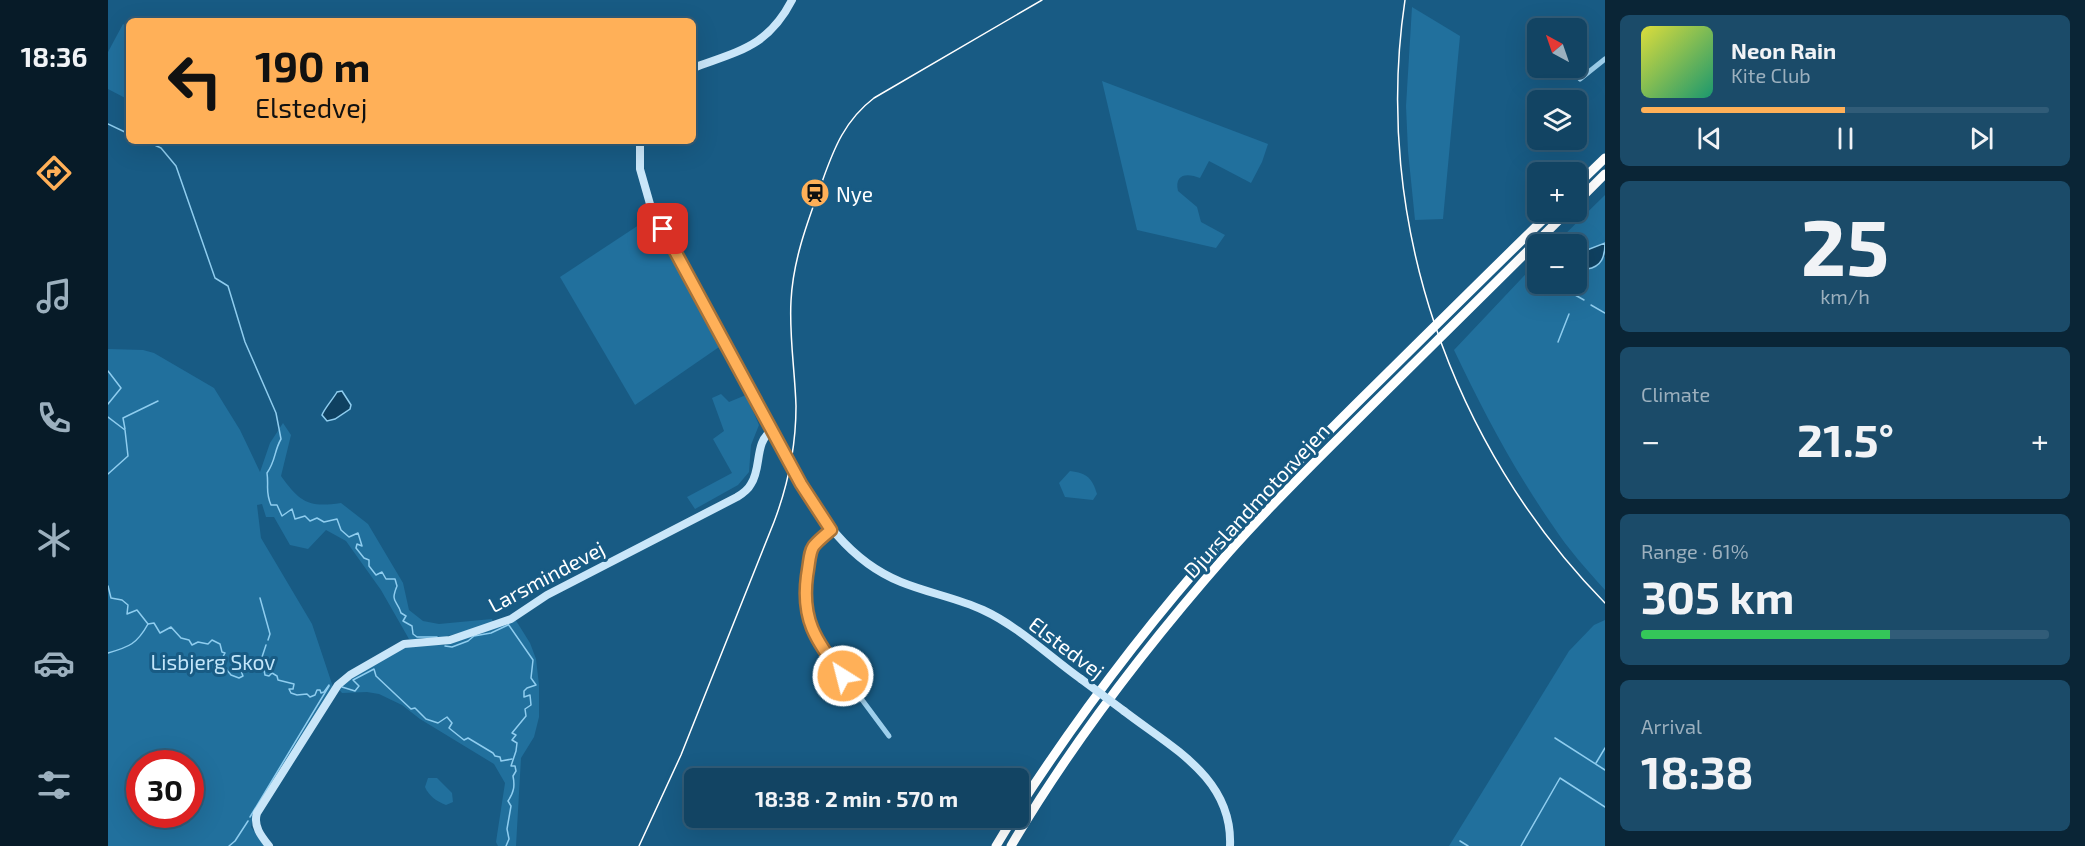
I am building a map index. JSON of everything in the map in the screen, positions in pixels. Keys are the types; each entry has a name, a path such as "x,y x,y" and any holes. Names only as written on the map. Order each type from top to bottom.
{"highway":[{"path":"1587,175 1605,158"},
{"path":"1587,191 1605,174"},
{"name":"Djurslandmotorvejen","path":"1029,793 1110,677 1221,542 1297,463 1541,222"},
{"name":"Djurslandmotorvejen","path":"1011,846 1054,776 1120,685 1231,550 1306,471 1558,222"},
{"path":"996,846 1007,828"}],"street":[{"path":"696,67 755,44 778,23 792,0"},
{"path":"1580,79 1605,59"},
{"name":"Elstedvej","path":"640,144 640,168 652,211 809,499 831,530 844,544 881,572 901,582 957,599 986,611 1007,624 1189,760 1209,780 1226,808 1229,819 1230,846"},
{"name":"Larsmindevej","path":"270,846 256,825 257,813 338,685 350,675 404,644 450,640 511,619 547,595 737,497 752,484 757,472 761,446 767,434 772,431"},
{"path":"831,530 810,549 805,589 806,611 819,642 889,736"}],"green space":[{"path":"1412,7 1460,36 1443,219 1415,220 1406,106"},
{"path":"123,24 126,26 126,98 108,89 108,52"},
{"path":"1102,81 1268,144 1251,183 1209,161 1200,178 1187,175 1178,181 1178,191 1197,207 1201,222 1225,235 1216,248 1137,230"},
{"path":"1605,195 1605,243 1587,250 1587,234 1565,234 1577,222 1587,222 1587,213"},
{"path":"651,217 722,345 635,405 560,277"},
{"path":"1605,256 1605,590 1565,543 1525,483 1488,418 1454,350 1527,273 1527,294 1587,294 1587,268 1595,267"},
{"name":"Lisbjerg Skov","path":"108,349 143,350 154,353 214,388 240,430 260,472 270,443 283,423 291,435 281,476 294,492 306,501 320,505 341,503 368,524 403,583 409,610 423,621 439,624 492,619 494,624 436,639 409,639 381,590 346,541 326,530 308,549 290,545 274,517 266,517 262,504 257,505 261,538 312,624 333,687 254,812 251,827 264,846 108,846"},
{"path":"721,394 729,402 746,395 759,425 751,445 749,472 738,485 695,509 687,497 732,473 713,439 724,431 712,398"},
{"path":"1070,471 1081,473 1091,480 1097,494 1093,500 1065,497 1059,483"},
{"path":"515,619 530,643 536,659 539,717 534,737 521,758 516,846 498,846 496,842 505,783 494,764 420,719 402,705 379,694 342,693 338,688 369,666 405,647 443,645"},
{"path":"1605,620 1605,846 1449,846 1569,651 1594,625"},
{"path":"428,778 437,778 452,793 453,802 446,805 431,796 425,787"}],"shaded area":[{"path":"1605,243 1603,256 1599,263 1587,269 1587,250"},
{"path":"342,391 351,405 350,409 335,419 327,421 323,413 337,392"}],"waterway":[{"path":"108,124 126,133"},
{"path":"152,144 161,148 176,166 215,278 228,286 245,342 276,413 281,439 267,473 271,505 277,505 282,516 292,509 295,519 305,516 310,521 317,518 324,522 337,519 341,530 349,537 358,533 362,546 357,544 356,548 364,558 369,560 369,566 376,575 382,572 386,579 395,579 397,586 394,598 401,613 406,616 403,621 412,626 413,634 417,637 437,637"},
{"path":"1573,294 1584,300"},
{"path":"1591,305 1605,313"},
{"path":"1558,342 1569,314"},
{"path":"108,371 121,388 108,404"},
{"path":"125,429 123,418 158,401"},
{"path":"108,417 125,430 128,456 108,474"},
{"path":"108,586 111,598 122,600 128,605 127,614 137,610 148,624 154,623 160,633 171,627 181,638 189,640 192,645 198,642 208,644 212,640 220,644 222,652 225,653 220,662 221,668 226,669 231,675 239,678 243,676 241,671 247,666 252,671 264,670 265,675 269,676 272,673 277,676 278,680 294,684 293,689 289,689 291,693 307,694 310,697 315,695 317,690 324,692 329,685"},
{"path":"260,598 270,634 268,640"},
{"path":"108,653 132,644 148,624"},
{"path":"506,846 509,839 507,829 511,806 508,801 513,792 513,776 516,771 515,766 511,766 517,743 512,740 516,735 512,733 526,716 525,709 531,705 530,695 524,697 524,691 536,685 531,678 533,660 508,624"},
{"path":"445,646 452,647 474,636 491,633 508,625"},
{"path":"258,669 266,645"},
{"path":"342,687 355,691 359,686 353,680 374,669 376,676 411,709 415,708 426,719 438,723 447,717 452,723 449,728 464,740 468,738 500,757 501,761 512,759"},
{"path":"250,817 329,686"},
{"path":"1555,738 1605,770"},
{"path":"1596,763 1605,748"},
{"path":"1521,846 1560,778 1605,807"},
{"path":"229,846 248,821"},
{"path":"1460,841 1468,846"}],"tram line":[{"path":"639,846 681,755 774,522 783,494 793,451 796,421 791,327 792,285 807,226 836,146 855,116 874,98 1042,0"},
{"path":"1405,0 1398,82 1401,165 1413,246 1435,325 1465,401 1504,473 1551,541 1605,603"}],"place":[{"name":"Nye","path":"815,193"}],"route":[{"path":"663,229 809,499 831,530 810,549 805,601 806,611 819,642 843,676"}]}
